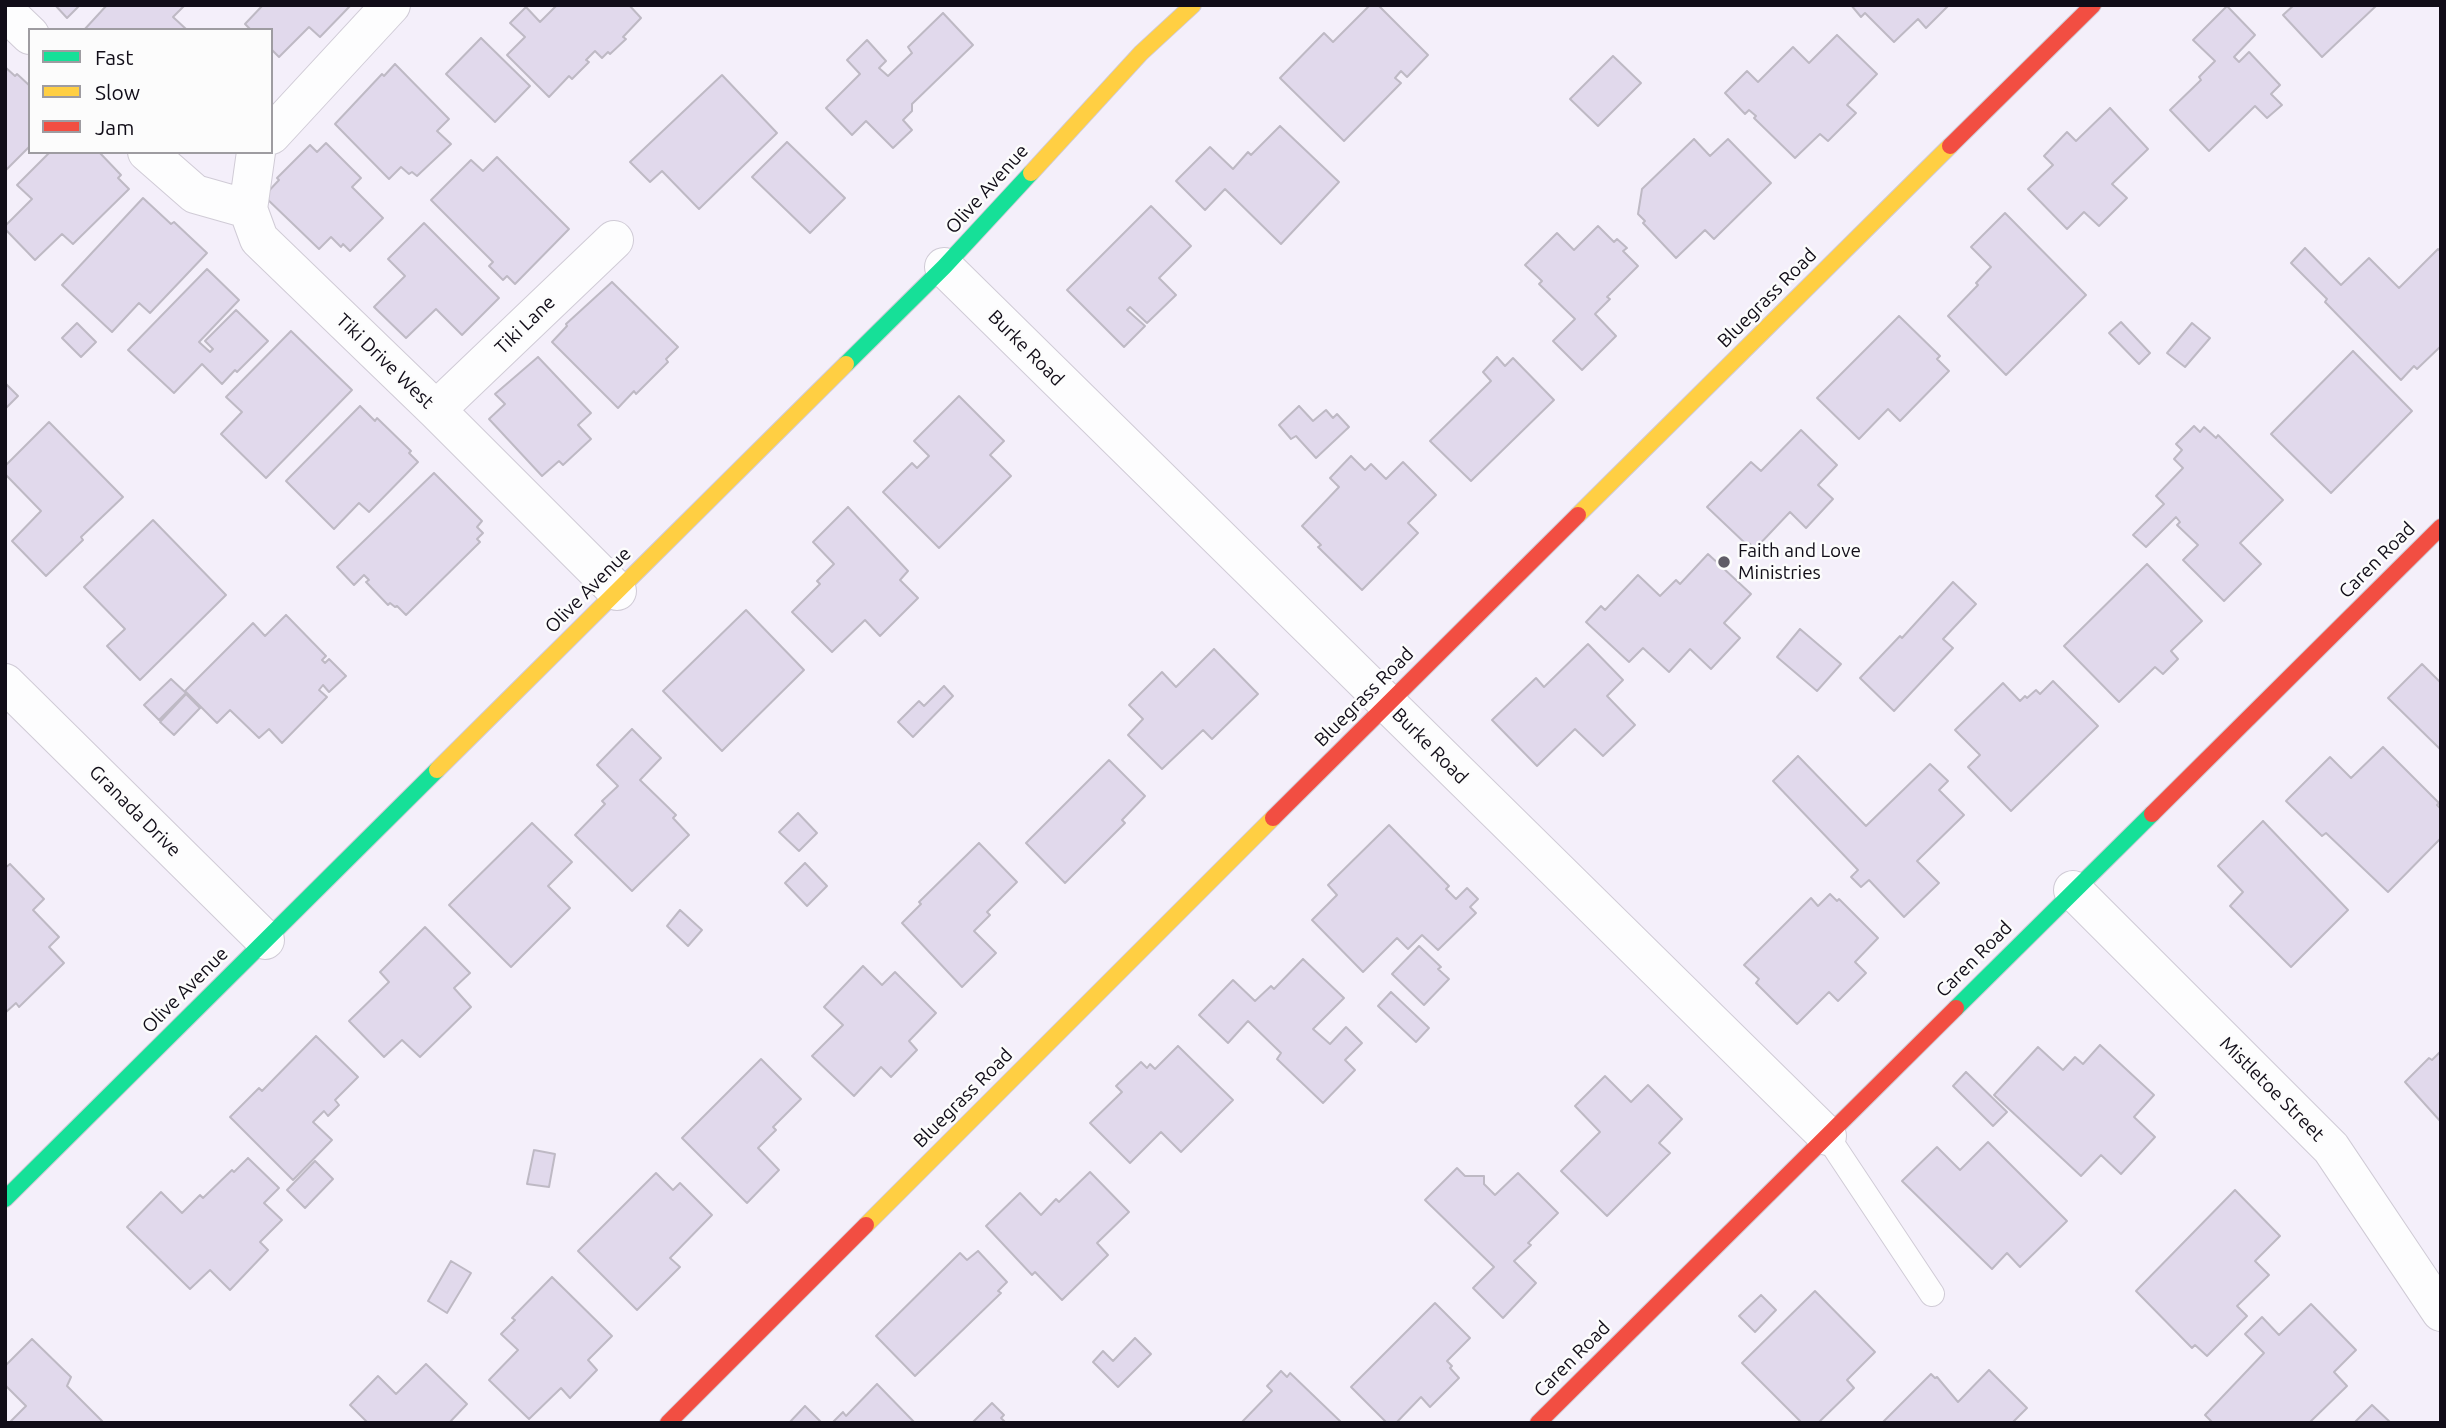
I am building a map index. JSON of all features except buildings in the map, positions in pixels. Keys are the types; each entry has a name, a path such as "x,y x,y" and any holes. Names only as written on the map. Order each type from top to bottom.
{"street":[{"path":"273,133 391,5"},
{"name":"Olive Avenue","path":"5,1199 944,267 1141,53 1194,5"},
{"name":"Bluegrass Road","path":"668,1423 1387,704 2094,5"},
{"path":"5,11 28,33"},
{"path":"149,154 195,194 248,209 256,154"},
{"name":"Tiki Drive West","path":"248,209 259,239 436,410 617,591"},
{"name":"Tiki Lane","path":"436,410 614,240"},
{"name":"Burke Road","path":"944,267 1827,1136"},
{"name":"Caren Road","path":"1538,1423 2441,527"},
{"name":"Granada Drive","path":"5,683 265,940"},
{"name":"Mistletoe Street","path":"2073,890 2331,1148 2441,1312"}],"lane":[{"path":"1827,1136 1932,1294"}],"traffic: fast":[{"path":"846,364 944,267 1031,173"},
{"path":"5,1199 437,770"},
{"path":"1956,1008 2152,814"}],"traffic: slow":[{"path":"1031,173 1141,53 1193,5"},
{"path":"1578,515 1950,146"},
{"path":"437,770 846,364"},
{"path":"866,1225 1273,818"}],"traffic: jam":[{"path":"1950,146 2093,5"},
{"path":"1273,818 1578,515"},
{"path":"2152,814 2441,527"},
{"path":"1538,1423 1956,1008"},
{"path":"668,1423 866,1225"}],"place":[{"name":"Faith and Love Ministries","path":"1724,562"}]}
